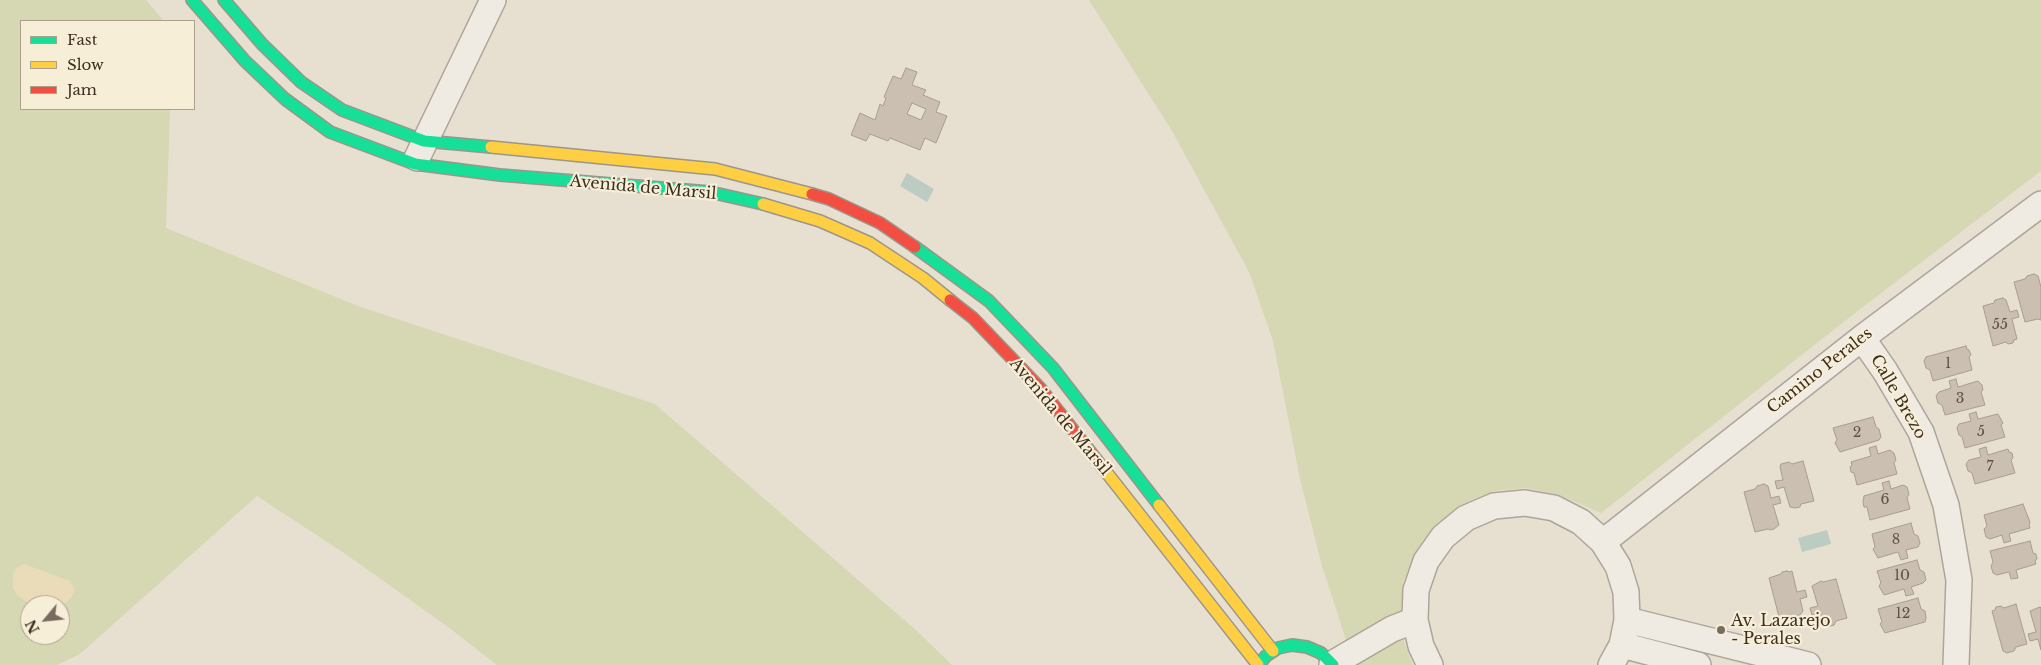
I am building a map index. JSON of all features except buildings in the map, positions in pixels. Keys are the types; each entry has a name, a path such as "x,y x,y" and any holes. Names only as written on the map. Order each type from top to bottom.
{"street":[{"name":"Avenida de Marsil","path":"192,0 245,62 285,99 330,132 419,152 500,175 710,192 775,207 820,221 870,243 923,278 973,318 1041,390 1258,665"},
{"name":"Avenida de Marsil","path":"224,0 262,44 302,82 342,110 419,152 715,169 828,199 880,223 934,258 989,301 1053,368 1274,651"},
{"path":"419,152 493,0"},
{"name":"Camino Perales","path":"1603,542 1862,338 2041,204"},
{"name":"Calle Brezo","path":"1862,338 1885,370 1921,432 1946,506 1959,580 1956,665"},
{"path":"1430,665 1421,646 1415,620 1416,590 1426,561 1443,537 1466,518 1494,506 1524,503 1554,508 1581,522 1603,542 1618,566 1626,592 1627,620 1616,655 1698,665"},
{"path":"1258,665 1266,656 1274,651 1292,645 1307,647 1321,653 1332,664 1392,629 1415,620"},
{"path":"1627,620 1808,665"}],"green space":[{"path":"0,0 146,0 163,20 20,20 20,110 170,110 166,228 358,306 655,404 917,631 952,665 497,665 448,627 347,555 257,496 80,654 57,665 0,665"},
{"path":"1089,0 2041,0 2041,171 1855,313 1601,513 1560,495 1526,488 1494,491 1462,504 1433,527 1416,551 1403,582 1401,619 1404,642 1413,665 1357,665 1350,652 1322,566 1300,479 1273,341 1249,272 1172,131"}],"sand":[{"path":"24,564 70,581 75,590 70,599 70,595 20,595 20,597 13,588 13,574 16,568"}],"shaded area":[{"path":"907,173 934,189 927,202 900,186"},
{"path":"1827,530 1831,544 1802,552 1798,538"}],"traffic: fast":[{"path":"192,0 245,61 285,99 330,132 415,164 500,175 710,192 763,204"},
{"path":"224,0 262,44 301,82 342,110 424,141 491,147"},
{"path":"915,247 989,301 1053,368 1159,505"},
{"path":"1261,662 1278,648 1292,645 1307,647 1321,653 1333,665"}],"traffic: slow":[{"path":"491,147 715,169 812,194"},
{"path":"763,204 820,221 870,243 923,278 950,300"},
{"path":"1103,468 1258,665"},
{"path":"1159,505 1273,651"}],"traffic: jam":[{"path":"812,194 829,199 880,223 915,247"},
{"path":"950,300 973,318 1041,389 1103,468"}],"place":[{"name":"Av. Lazarejo - Perales","path":"1721,630"}]}
